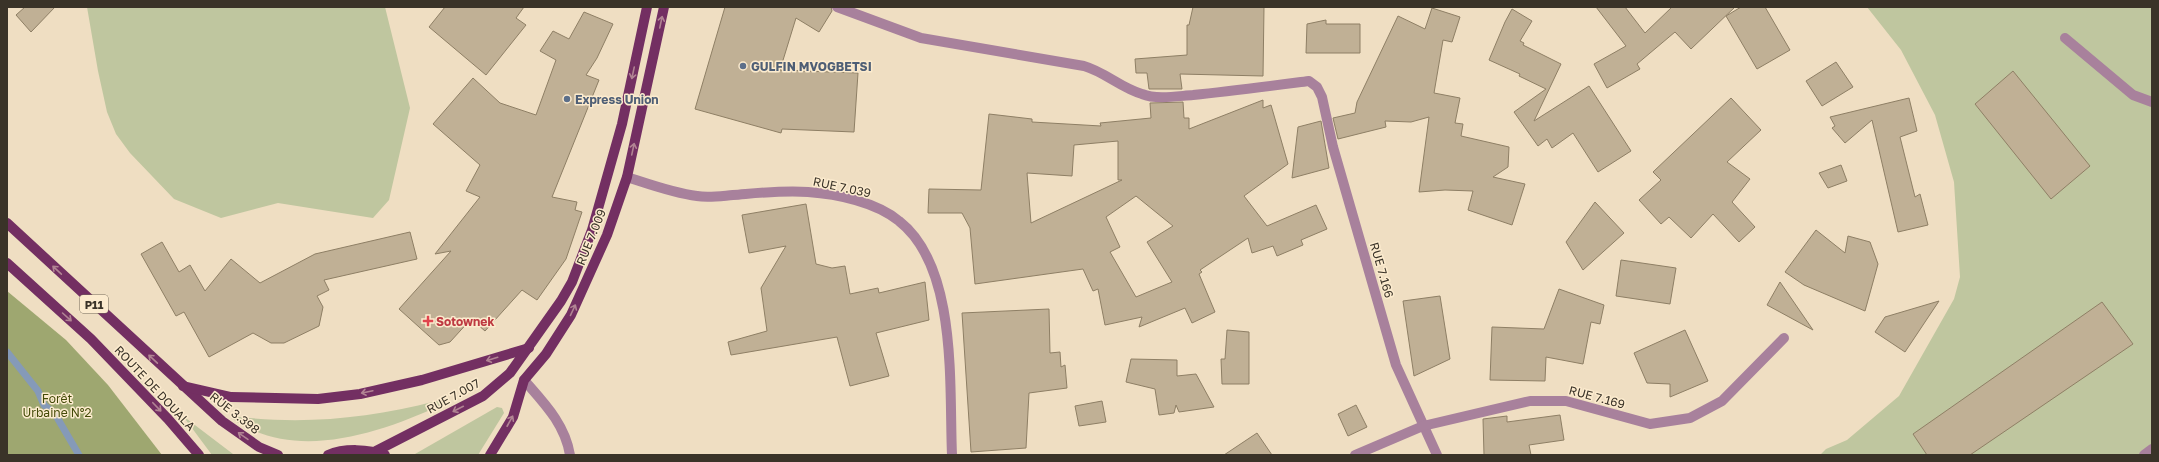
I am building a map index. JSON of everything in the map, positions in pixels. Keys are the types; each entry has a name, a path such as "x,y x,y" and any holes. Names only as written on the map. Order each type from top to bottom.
{"main road":[{"name":"RUE 7.009","path":"530,348 572,282 592,230 622,124 647,7"},
{"name":"RUE 7.009","path":"490,455 513,417 524,380 546,354 571,315 607,235 627,177 664,7"},
{"name":"ROUTE DE DOUALA","path":"7,223 181,385"},
{"name":"ROUTE DE DOUALA","path":"7,263 91,339 168,419 199,455"},
{"path":"181,385 232,397 325,398 360,394 422,380 530,348"},
{"name":"RUE 7.007","path":"381,453 483,396 510,373 530,348"},
{"name":"RUE 3.398","path":"181,385 222,421 259,447 278,455"},
{"path":"328,455 338,451 381,453"}],"street":[{"name":"RUE 7.166","path":"837,7 921,38 1084,66 1103,73 1142,95 1174,96 1244,90 1308,81 1317,87 1322,97 1333,147 1396,365 1437,455"},
{"path":"2065,38 2133,95 2152,102"},
{"name":"RUE 7.039","path":"627,177 697,196 771,192 809,192 873,206 898,220 914,235 926,253 937,277 942,302 948,354 952,455"},
{"name":"RUE 7.169","path":"1355,455 1424,426 1530,401 1566,401 1650,424 1690,418 1722,401 1784,338"},
{"path":"524,380 560,425 568,443 570,455"},
{"path":"2144,455 2152,449"}],"green space":[{"path":"87,7 385,7 410,108 389,200 373,218 278,203 221,218 174,199 130,153 116,134 107,112"},
{"path":"1867,7 2152,7 2152,455 1820,455 1826,449 1847,440 1899,396 1954,299 1960,277 1954,182 1935,115 1901,50"},
{"name":"Forêt Urbaine N°2","path":"7,291 66,340 108,385 162,455 7,455"},
{"path":"436,401 442,402 441,405 416,416 362,434 335,439 308,441 281,439 255,431 231,418 231,416 283,420 334,419 385,412"},
{"path":"497,407 502,408 504,413 478,455 415,454"},
{"path":"183,416 233,454 237,455 212,455"}],"building":[{"path":"25,7 55,7 31,32 16,15"},
{"path":"445,7 524,7 516,18 526,25 486,75 429,27"},
{"path":"725,7 831,7 832,11 819,32 796,18 780,70 858,73 854,132 782,129 781,133 695,109"},
{"path":"1193,7 1264,7 1263,76 1180,74 1182,89 1149,89 1147,73 1136,73 1135,59 1187,55 1187,25 1189,25"},
{"path":"1596,7 1625,7 1645,33 1672,7 1735,7 1691,49 1675,32 1637,64 1640,69 1607,88 1594,64 1626,46"},
{"path":"1741,7 1765,7 1790,50 1757,69 1726,16"},
{"path":"1432,8 1460,17 1452,42 1443,40 1434,93 1460,98 1455,123 1463,124 1461,136 1509,147 1508,167 1493,177 1525,184 1512,225 1468,210 1473,191 1445,190 1419,192 1429,117 1411,122 1385,121 1386,127 1338,139 1333,118 1355,113 1357,102 1398,16 1425,29"},
{"path":"1512,9 1532,21 1520,41 1524,43 1523,45 1561,64 1534,121 1589,86 1631,151 1598,172 1573,133 1552,148 1547,139 1538,146 1514,112 1546,89 1519,76 1520,74 1489,60"},
{"path":"584,12 613,24 597,58 586,75 599,80 552,197 577,202 575,210 582,212 566,259 537,300 522,290 485,331 471,319 450,342 439,345 399,309 451,251 435,254 480,197 466,191 480,165 433,124 473,78 500,103 536,115 556,60 540,51 553,31 569,39"},
{"path":"1326,20 1326,24 1360,24 1360,53 1306,53 1307,24"},
{"path":"1836,62 1853,87 1822,106 1806,81"},
{"path":"2013,71 2090,166 2051,199 1975,104"},
{"path":"1731,98 1761,130 1727,162 1750,179 1732,202 1755,227 1739,242 1713,214 1691,238 1669,217 1661,224 1639,200 1661,180 1653,172"},
{"path":"1909,98 1917,131 1900,137 1915,197 1920,194 1928,225 1898,232 1872,120 1845,143 1832,128 1835,126 1830,117"},
{"path":"1263,100 1263,108 1271,105 1288,164 1244,196 1267,226 1316,205 1327,229 1301,240 1303,245 1277,256 1273,246 1252,253 1248,238 1200,270 1202,272 1199,274 1215,312 1192,323 1185,308 1139,327 1142,317 1105,325 1098,289 1093,291 1083,269 975,284 970,228 962,213 928,213 929,189 981,190 989,114 1032,119 1032,122 1101,126 1100,123 1151,118 1150,103 1183,102 1184,118 1189,118 1189,129","holes":["1118,141 1118,180 1122,180 1031,223 1027,173 1072,176 1074,145","1136,196 1173,226 1147,242 1172,282 1136,297 1110,252 1120,247 1106,217"]},
{"path":"1321,121 1329,168 1292,178 1298,127"},
{"path":"1841,165 1847,181 1828,188 1819,173"},
{"path":"1595,202 1624,233 1583,270 1566,242"},
{"path":"806,204 816,264 832,268 845,266 850,294 878,288 879,293 925,282 929,320 876,333 889,376 850,386 837,337 731,355 728,342 767,331 761,288 786,246 749,253 742,215"},
{"path":"1816,230 1845,253 1848,236 1870,242 1878,264 1865,311 1804,285 1785,272"},
{"path":"410,232 417,259 324,280 329,290 317,296 323,307 319,326 284,343 271,343 253,333 209,357 184,312 176,316 141,254 162,242 179,272 190,265 205,291 231,259 260,283 315,254"},
{"path":"1621,260 1676,268 1670,304 1616,296"},
{"path":"1780,282 1813,330 1767,305"},
{"path":"1559,289 1604,305 1600,324 1591,322 1583,364 1546,357 1545,381 1490,380 1492,327 1544,329"},
{"path":"1440,296 1450,359 1414,376 1403,301"},
{"path":"1939,301 1905,352 1875,332 1885,317"},
{"path":"2102,302 2133,344 1970,455 1927,455 1913,434"},
{"path":"1049,309 1050,353 1060,352 1061,367 1065,365 1067,388 1029,393 1026,448 971,452 962,313"},
{"path":"1227,330 1249,332 1249,384 1222,384 1221,359 1225,359"},
{"path":"1685,330 1708,381 1670,397 1670,384 1647,383 1634,353"},
{"path":"1131,359 1177,360 1177,376 1196,374 1214,407 1179,412 1176,405 1174,413 1159,415 1155,389 1126,382"},
{"path":"1102,401 1106,422 1079,426 1075,406"},
{"path":"1356,405 1367,427 1348,436 1338,414"},
{"path":"1560,415 1564,440 1529,445 1531,455 1484,455 1483,419 1507,416 1507,422"},
{"path":"1257,433 1272,455 1224,455"}],"waterway":[{"path":"7,352 38,391 44,405 55,414 79,455"}],"place":[{"name":"GULFIN MVOGBETSI","path":"743,66"},
{"name":"Express Union","path":"567,99"},
{"name":"Sotownek","path":"428,321"}]}
